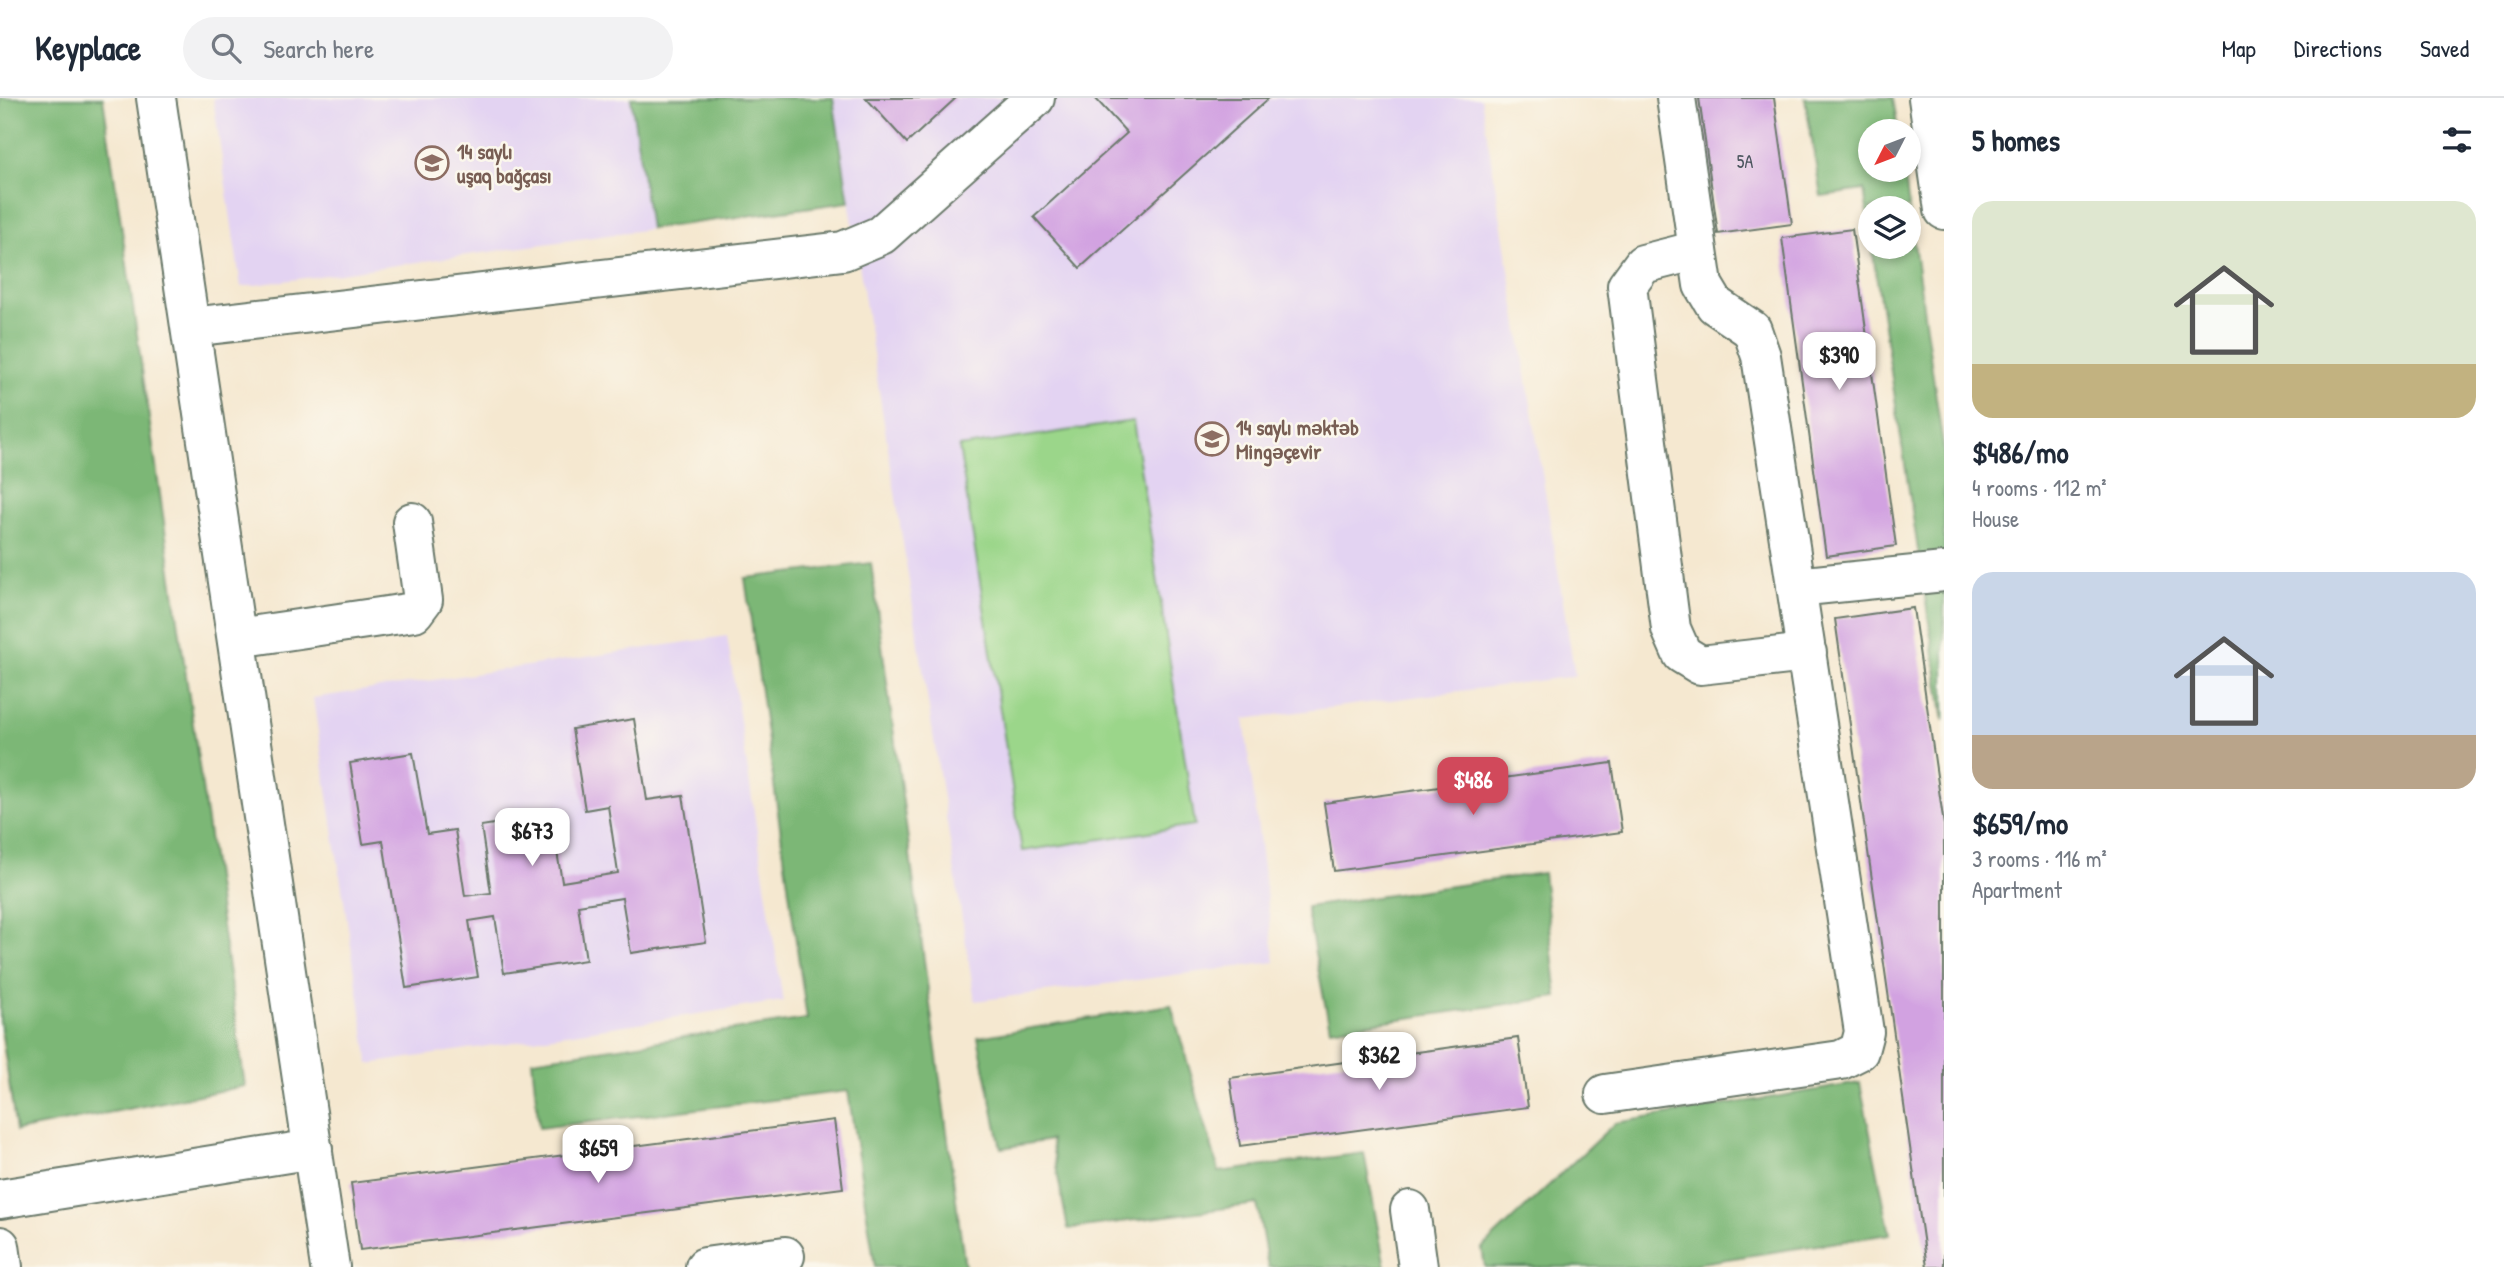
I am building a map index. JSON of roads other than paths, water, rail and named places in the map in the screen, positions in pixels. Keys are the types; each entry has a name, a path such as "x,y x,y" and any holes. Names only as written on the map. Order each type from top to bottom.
{"street":[{"path":"156,98 330,1267"},
{"path":"191,327 843,251 881,235 1035,98"},
{"path":"1605,1094 1841,1060 1859,1051 1864,1032 1761,356 1752,330 1715,305 1703,285 1676,98"},
{"path":"1928,98 1944,209"},
{"path":"1698,250 1643,264 1627,286 1671,629 1682,654 1700,665 1807,653"},
{"path":"237,638 414,612 423,600 412,522"},
{"path":"1796,587 1944,572"},
{"path":"0,1199 313,1149"},
{"path":"1410,1210 1418,1267"},
{"path":"0,1246 3,1267"},
{"path":"705,1267 785,1256"}],"place":[{"name":"14 saylı uşaq bağçası","path":"432,163"},
{"name":"14 saylı məktəb Mingəçevir","path":"1212,439"}]}
